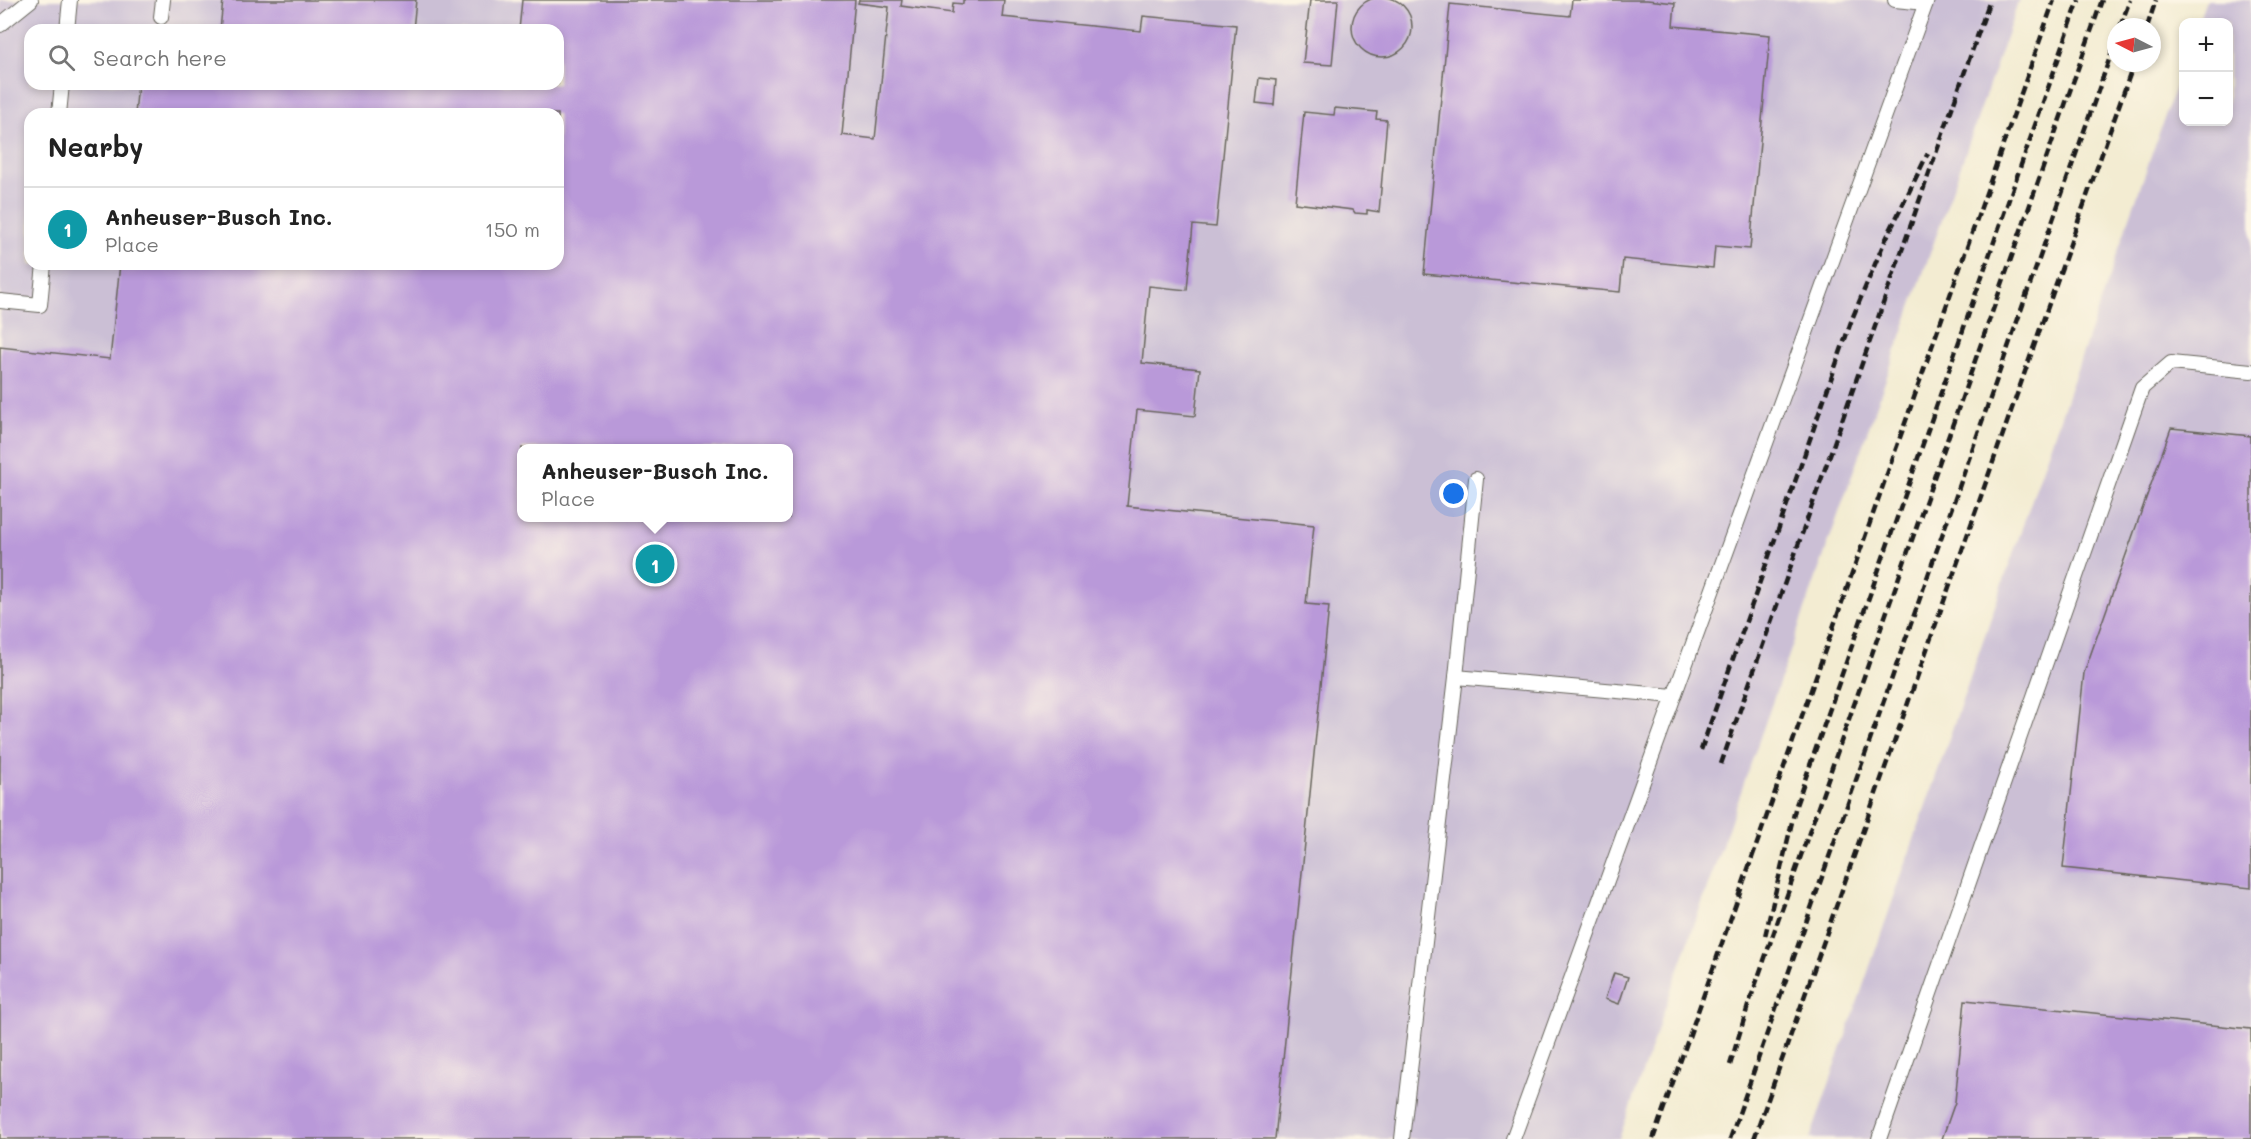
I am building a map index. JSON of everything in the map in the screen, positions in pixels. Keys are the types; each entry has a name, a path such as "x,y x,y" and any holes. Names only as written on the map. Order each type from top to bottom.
{"lane":[{"path":"0,25 31,0"},
{"path":"68,24 70,0"},
{"path":"161,17 163,0"},
{"path":"1513,1139 1927,1 1894,0"},
{"path":"60,108 61,90"},
{"path":"0,301 40,305 43,270"},
{"path":"1879,1139 2142,388 2171,363 2251,371"},
{"path":"1402,1139 1456,677 1476,479"},
{"path":"1456,677 1674,696"}],"shaded area":[{"path":"0,0 2019,0 1619,1139 0,1139"},
{"path":"2206,0 2251,0 2251,1139 1810,1139 2179,76 2179,126 2233,126 2233,18 2199,18"}],"building":[{"path":"1370,-1 1394,-1 1407,10 1412,21 1412,33 1407,44 1399,52 1388,57 1376,57 1365,52 1357,44 1352,33 1354,15"},
{"path":"223,0 416,0 414,24 221,24"},
{"path":"522,0 855,0 842,135 875,139 889,7 858,3 859,0 902,0 901,6 952,13 953,3 963,4 963,0 1004,0 1002,17 1141,31 1143,16 1236,25 1216,227 1193,225 1187,290 1149,286 1142,363 1200,369 1195,416 1137,410 1127,506 1314,525 1306,604 1329,606 1275,1139 0,1139 0,347 110,359 119,270 564,270 564,108 136,108 137,90 564,90 564,24 520,24"},
{"path":"1310,0 1338,0 1332,65 1303,63"},
{"path":"1572,0 1647,0 1675,3 1673,26 1770,35 1750,249 1715,246 1713,268 1623,259 1620,292 1424,274 1450,4 1570,16"},
{"path":"1259,78 1276,80 1274,105 1256,103"},
{"path":"1335,108 1377,112 1376,119 1387,120 1379,212 1367,210 1367,214 1355,213 1353,210 1295,203 1304,112 1334,115"},
{"path":"2171,428 2251,436 2251,888 2063,868 2084,673"},
{"path":"1614,973 1628,977 1619,1004 1605,999"},
{"path":"1965,1000 2251,1029 2251,1139 1942,1139 1955,1102"}],"railway":[{"path":"1721,764 1990,0"},
{"path":"1653,1139 2054,0"},
{"path":"1765,936 1796,805 2079,0"},
{"path":"1730,1065 1748,1006 2102,0"},
{"path":"2123,18 2130,0"},
{"path":"2150,18 2156,0"},
{"path":"1730,1139 2107,66"},
{"path":"1754,1139 2131,72"},
{"path":"1701,750 1852,319 1883,245 1928,153"}],"place":[{"name":"Anheuser-Busch Inc.","path":"655,564"}]}
